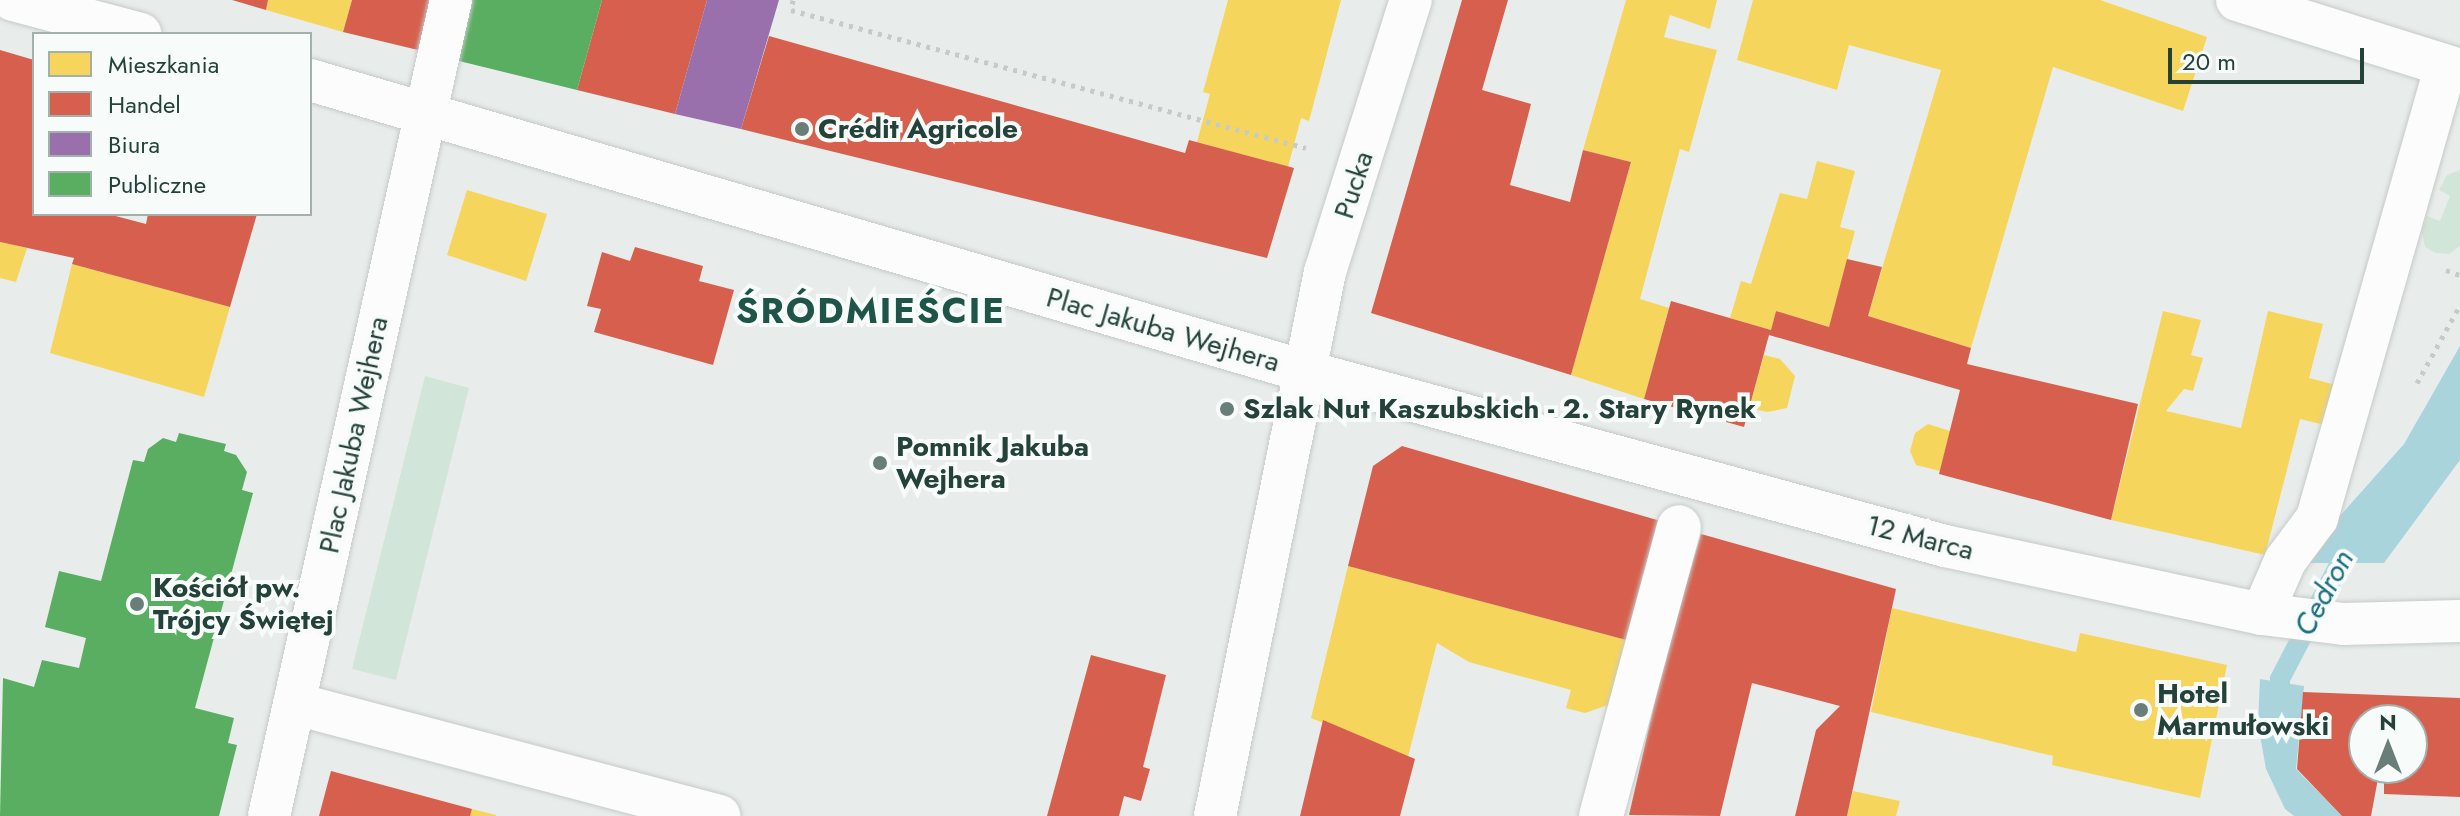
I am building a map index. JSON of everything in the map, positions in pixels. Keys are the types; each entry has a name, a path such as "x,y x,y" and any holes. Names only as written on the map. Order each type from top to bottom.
{"street":[{"path":"13,0 133,32"},
{"name":"Plac Jakuba Wejhera","path":"269,816 296,704 423,113 451,0"},
{"name":"Pucka","path":"1304,371 1325,272 1411,0"},
{"path":"2237,0 2453,68 2317,518 2285,561 2262,614"},
{"name":"Plac Jakuba Wejhera","path":"326,84 1390,396"},
{"name":"Plac Jakuba Wejhera","path":"1215,816 1304,371"},
{"name":"12 Marca","path":"1390,396 1945,546 2262,614 2343,624 2460,621"},
{"path":"1601,816 1692,478"},
{"path":"296,704 719,816"}],"path":[{"path":"793,0 791,10 1361,163"}],"green space":[{"path":"2460,170 2460,246 2449,254 2435,253 2425,247 2422,232 2427,216 2440,221 2450,196 2439,190 2447,175"},
{"path":"425,376 469,388 396,680 352,669"}],"water":[{"path":"2460,346 2460,460 2384,563 2298,563 2404,444"},
{"path":"2260,679 2304,686 2296,769 2342,816 2294,816 2285,809 2266,769 2258,724"}],"pier":[{"path":"2298,563 2383,563 2386,564 2298,567"}],"building: Mieszkania":[{"path":"268,0 352,0 343,32 266,10"},
{"path":"1228,0 1341,0 1309,121 1301,118 1288,167 1197,142 1210,94 1203,92"},
{"path":"1626,0 1717,0 1710,29 1670,15 1664,37 1717,50 1689,152 1680,149 1640,299 1669,308 1644,399 1571,375 1631,162 1583,150"},
{"path":"1753,0 2100,0 2207,37 2183,111 2053,67 1971,348 1868,316 1941,70 1849,45 1837,90 1737,60"},
{"path":"1817,161 1855,171 1840,227 1855,231 1829,327 1776,311 1771,330 1730,318 1741,281 1751,284 1780,193 1807,199"},
{"path":"467,190 547,214 526,281 447,255"},
{"path":"0,242 27,248 16,282 0,278"},
{"path":"72,264 230,307 204,397 50,353"},
{"path":"2163,311 2201,320 2191,355 2203,358 2193,391 2184,389 2166,411 2241,428 2268,311 2323,324 2309,378 2336,385 2325,425 2300,419 2265,555 2111,520"},
{"path":"1764,355 1780,359 1795,376 1787,408 1767,412 1749,408"},
{"path":"1928,424 1950,431 1940,471 1916,465 1910,451 1915,433"},
{"path":"1348,566 1630,641 1611,704 1585,713 1566,708 1571,690 1469,662 1437,643 1408,757 1311,718"},
{"path":"1892,608 2076,652 2080,633 2227,665 2200,798 2052,765 2053,756 1871,712"},
{"path":"1853,791 1900,801 1896,816 1847,816"},
{"path":"472,809 496,815 496,816 470,816"}],"building: Handel":[{"path":"232,0 268,0 266,10"},
{"path":"352,0 431,0 418,50 343,32"},
{"path":"602,0 707,0 675,114 577,90"},
{"path":"1462,0 1508,0 1482,90 1531,104 1510,185 1570,202 1583,150 1631,162 1571,375 1371,313"},
{"path":"769,36 1185,153 1189,140 1294,168 1267,258 741,129"},
{"path":"0,50 32,59 32,216 116,216 146,224 148,216 256,216 230,307 72,264 74,258 0,242"},
{"path":"635,247 703,266 699,281 734,290 713,365 594,332 601,309 587,306 602,252 630,261"},
{"path":"1847,259 1882,267 1868,316 1971,348 1967,364 2138,404 2111,520 1939,474 1960,390 1769,335 1744,427 1644,399 1671,301 1771,330 1776,311 1829,327"},
{"path":"1402,446 1664,522 1630,641 1348,566 1373,466"},
{"path":"1701,534 1896,589 1847,816 1795,816 1816,730 1840,706 1752,683 1720,816 1629,815 1665,657"},
{"path":"1091,655 1166,675 1143,767 1150,769 1141,801 1124,796 1119,816 1047,816"},
{"path":"2303,692 2460,698 2460,797 2384,794 2384,784 2428,784 2428,704 2348,704 2348,784 2377,784 2371,816 2342,816 2297,769"},
{"path":"1323,720 1415,759 1400,816 1300,816"},
{"path":"331,771 472,809 470,816 319,816"}],"building: Biura":[{"path":"707,0 779,0 741,129 675,114"}],"building: Publiczne":[{"path":"467,0 602,0 577,90 451,59"},
{"name":"Kościół pw. Trójcy Świętej","path":"179,433 226,444 224,451 236,455 247,472 242,490 253,493 195,708 234,718 228,743 237,745 219,816 0,816 3,678 34,687 42,660 79,668 86,638 45,627 59,571 101,581 133,460 144,462 148,449 163,438 176,442"}],"waterway":[{"name":"Cedron","path":"2280,709 2280,679 2351,542"}],"place":[{"name":"Crédit Agricole","path":"802,129"},
{"name":"Szlak Nut Kaszubskich - 2. Stary Rynek","path":"1227,409"},
{"name":"Pomnik Jakuba Wejhera","path":"880,463"},
{"name":"Kościół pw. Trójcy Świętej","path":"137,604"},
{"name":"Hotel Marmułowski","path":"2141,710"}],"district":[{"name":"ŚRÓDMIEŚCIE","path":"871,311"}]}
